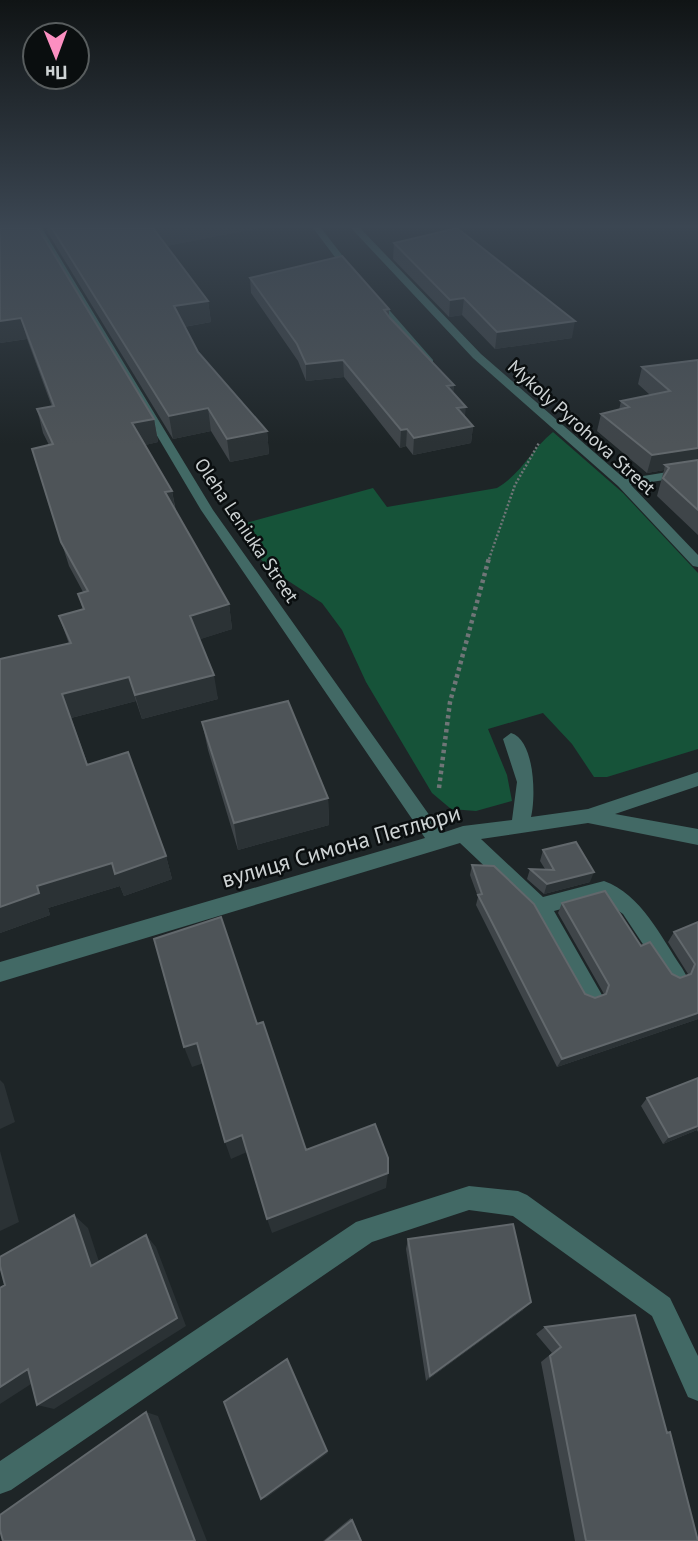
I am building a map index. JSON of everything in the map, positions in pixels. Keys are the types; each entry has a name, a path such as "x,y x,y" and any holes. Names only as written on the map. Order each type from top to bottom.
{"street":[{"name":"Oleha Leniuka Street","path":"82,300 207,510 438,842"},
{"path":"377,300 430,362"},
{"name":"Mykoly Pyrohova Street","path":"424,300 477,356 622,483 698,563"},
{"path":"622,483 698,471"},
{"path":"511,739 523,763 527,783 527,803 519,826"},
{"name":"вулиця Симона Петлюри","path":"0,972 463,834 588,816 698,779"},
{"path":"588,816 698,837"},
{"path":"463,834 540,906 591,995"},
{"path":"540,906 604,888 630,908 675,975"},
{"path":"0,1479 365,1231 469,1198 518,1204 662,1307 698,1387"}],"path":[{"path":"438,842 440,760 454,682 472,612 504,511 537,445 556,425"}],"green space":[{"path":"553,432 623,493 698,573 698,749 607,777 594,777 572,744 543,713 488,729 507,775 512,801 476,811 451,809 432,793 366,682 342,630 322,603 267,567 235,526 373,488 387,507 497,488 513,475"}],"building":[{"path":"0,300 82,300 154,419 132,423 172,491 165,492 229,604 190,616 214,675 135,695 129,677 62,694 87,765 128,752 166,856 115,874 112,863 37,886 39,893 0,907 0,659 71,643 59,616 84,609 78,594 88,591 61,542 32,449 53,444 37,409 54,406 21,318 0,321"},
{"path":"97,300 207,300 174,306 198,352 267,431 227,439 208,408 169,416"},
{"path":"266,300 381,300 389,309 384,310 390,318 454,385 447,386 466,407 457,408 473,426 414,438 407,429 401,430 343,360 306,364 297,344"},
{"path":"466,300 548,300 575,321 497,332"},
{"path":"698,360 698,448 652,455 601,414 629,407 621,401 670,391 642,367"},
{"path":"698,460 698,510 663,478 669,468 665,465"},
{"path":"288,701 328,798 234,823 202,722"},
{"path":"576,842 594,872 547,884 530,869 554,870 543,850"},
{"path":"472,865 494,866 534,904 585,994 595,998 606,994 609,985 562,903 605,891 641,946 650,942 672,974 680,978 691,974 695,964 674,932 698,922 698,1013 562,1059 478,895 482,894"},
{"path":"221,917 257,1024 263,1022 306,1150 375,1124 388,1158 388,1173 267,1219 242,1135 225,1142 197,1043 184,1047 154,939"},
{"path":"698,1078 698,1126 669,1137 647,1098"},
{"path":"74,1215 91,1266 146,1235 177,1318 37,1405 28,1369 0,1387 0,1288 5,1285 0,1257"},
{"path":"513,1224 531,1302 430,1376 408,1239"},
{"path":"635,1315 667,1433 670,1432 698,1541 586,1541 550,1356 561,1347 545,1327"},
{"path":"287,1359 327,1451 261,1499 224,1402"},
{"path":"146,1412 195,1541 3,1541 0,1515"},
{"path":"352,1520 361,1541 326,1541"}]}
